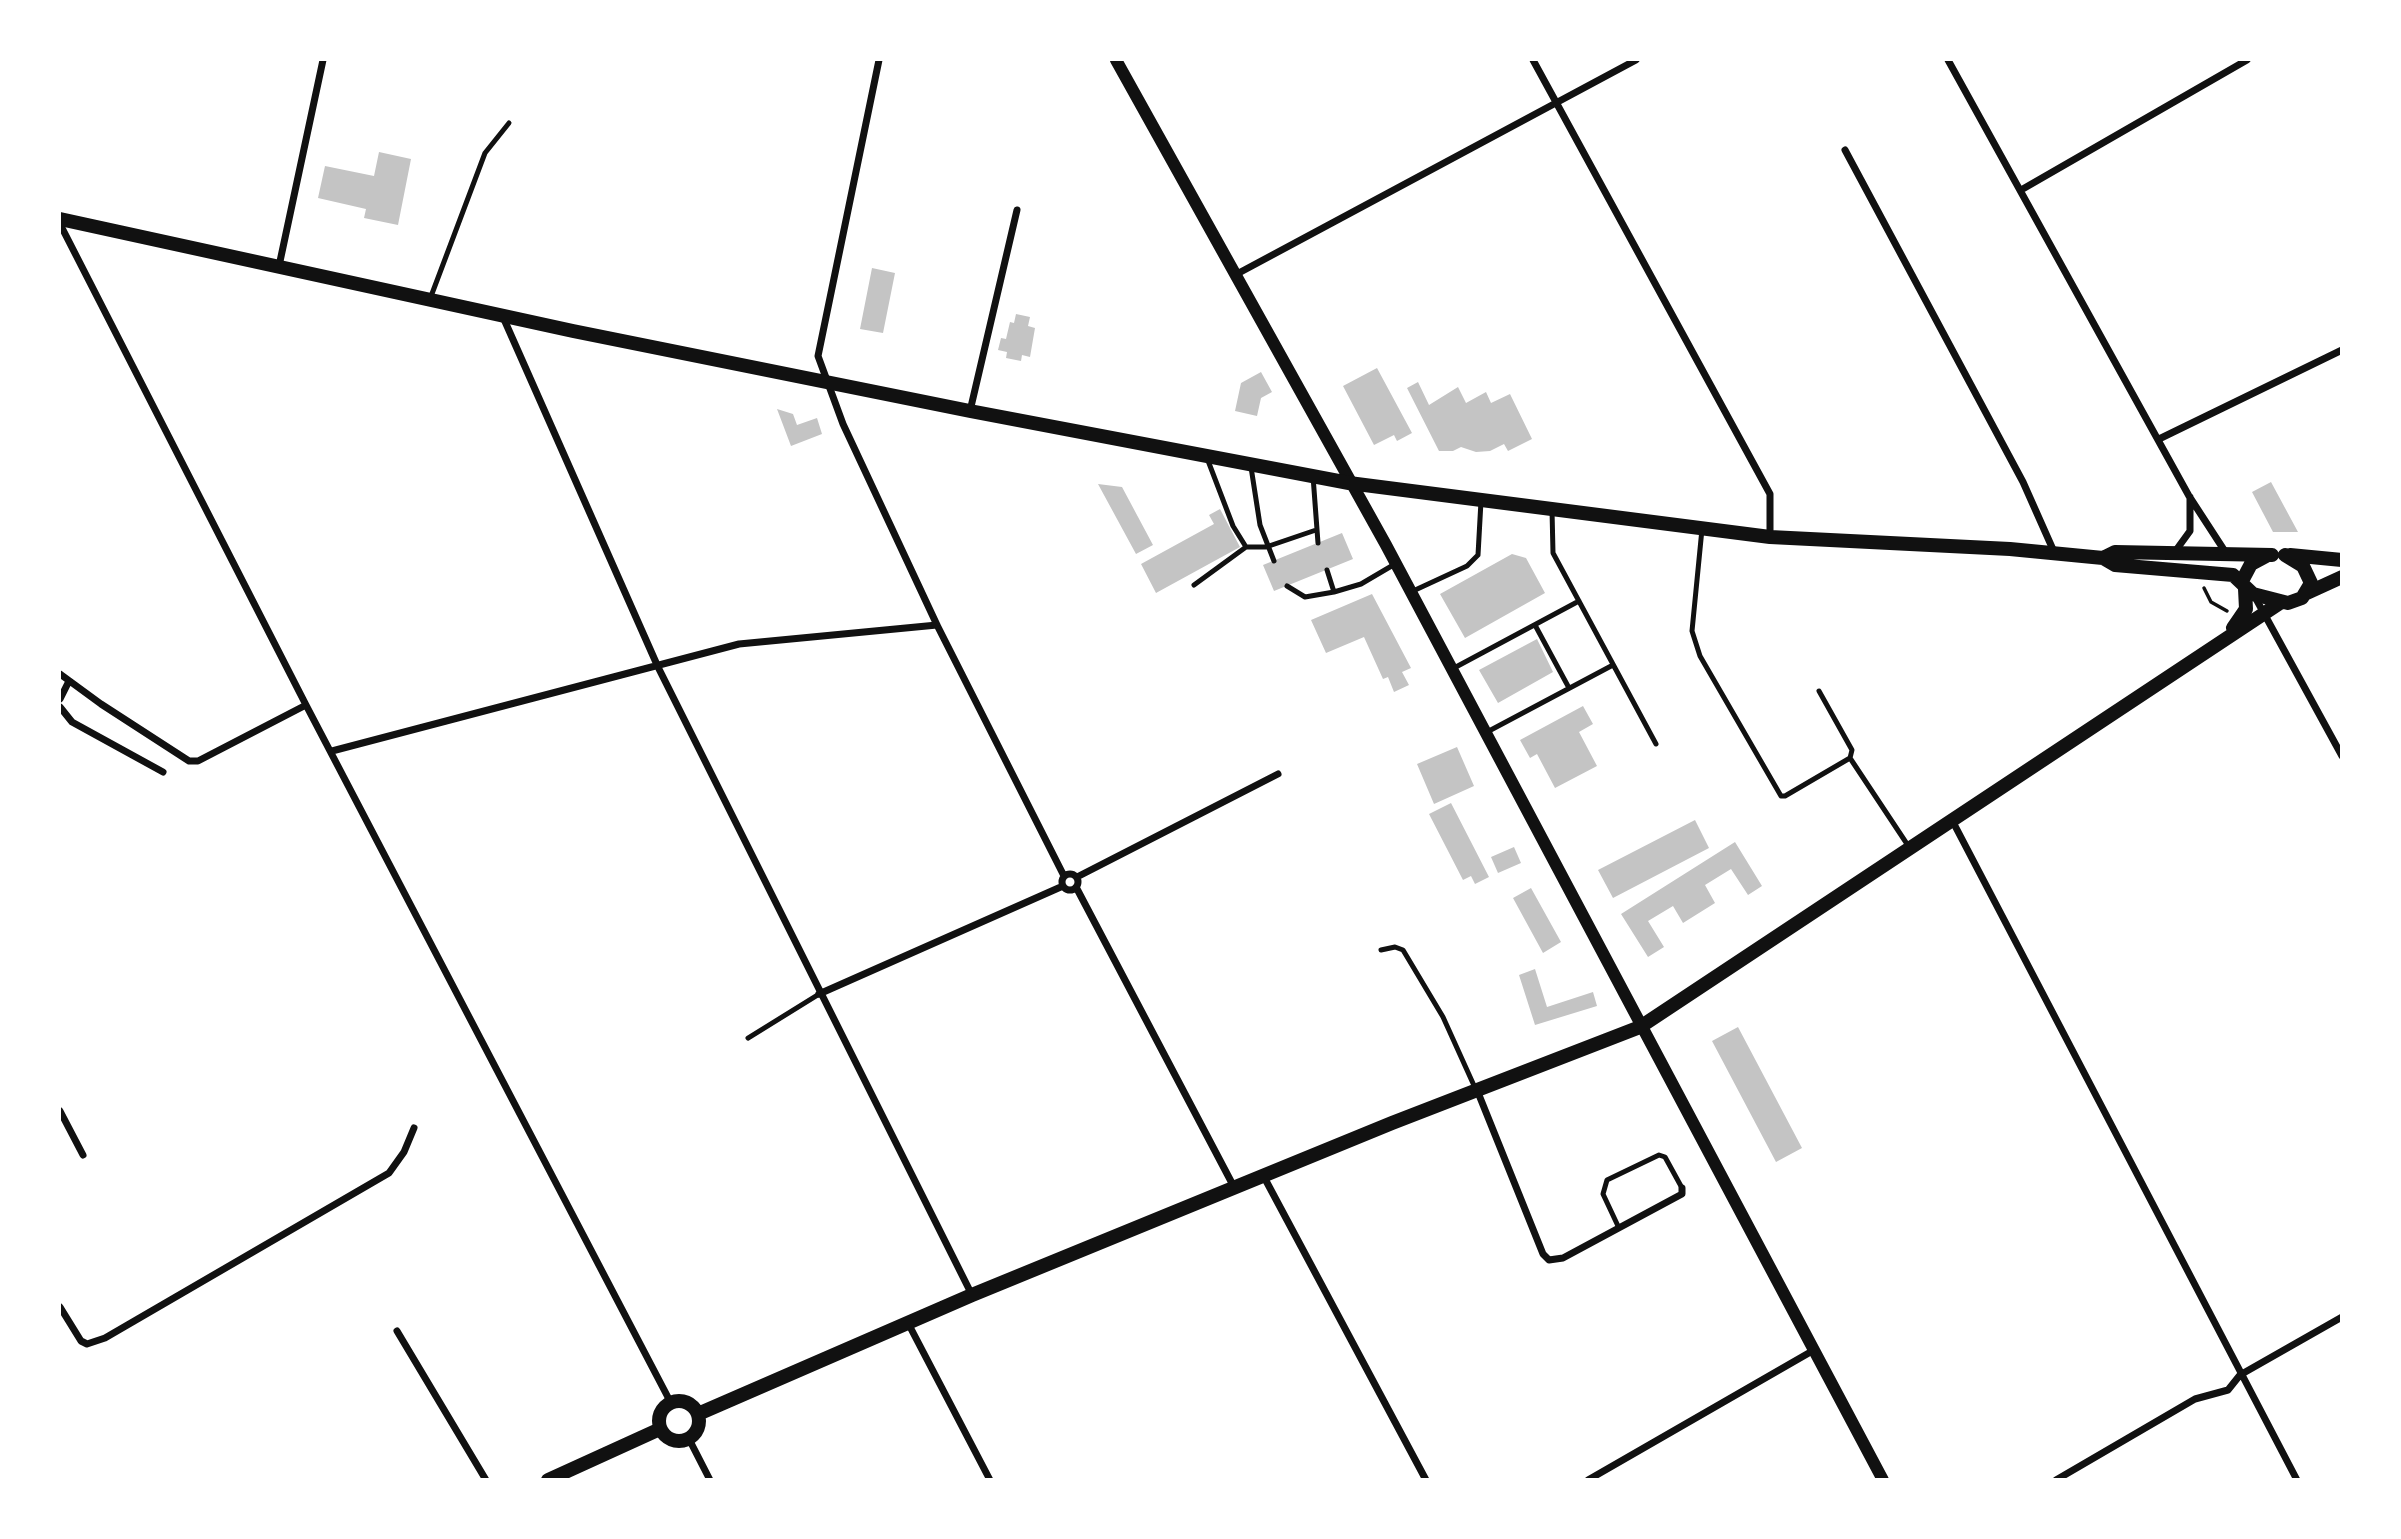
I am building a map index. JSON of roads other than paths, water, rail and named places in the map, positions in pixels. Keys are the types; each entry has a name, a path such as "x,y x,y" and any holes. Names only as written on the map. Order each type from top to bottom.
{"main road":[{"path":"60,221 826,382 1349,483 1770,537 2103,558 2115,565 2233,575 2247,588 2280,603 2296,602 2307,593 2342,577"},
{"path":"2103,558 2115,552 2279,555 2342,560"},
{"path":"2223,639 2243,615 2248,600 2247,588 2252,564 2279,555 2307,572 2311,583 2307,593"},
{"path":"698,1413 972,1295 1476,1090 1640,1027 1911,850 2280,603"},
{"path":"682,1401 691,1405 698,1413 696,1432 689,1438 678,1441 668,1438 660,1429 659,1418 663,1409 671,1402 682,1401"},
{"path":"548,1479 660,1429"}],"street":[{"path":"279,266 323,60"},
{"path":"879,60 818,355 826,382 937,625 1064,876 1063,886"},
{"path":"1116,60 1395,564 1883,1479"},
{"path":"1533,60 1770,494 1770,537"},
{"path":"1235,275 1636,60"},
{"path":"1948,60 2189,496 2227,554"},
{"path":"2021,190 2247,60"},
{"path":"1845,149 2023,482 2056,554"},
{"path":"970,411 1017,210"},
{"path":"60,221 306,705 671,1402"},
{"path":"503,316 658,667 819,994 972,1295"},
{"path":"2159,439 2342,350"},
{"path":"2173,554 2190,531 2189,496"},
{"path":"2247,588 2265,613 2342,756"},
{"path":"331,751 658,667 739,643 937,625"},
{"path":"60,674 189,761 198,761 306,705"},
{"path":"60,699 69,681"},
{"path":"60,707 72,722 163,772"},
{"path":"1077,877 1278,774"},
{"path":"1953,822 2240,1375 2297,1479"},
{"path":"1064,876 1069,873 1077,877"},
{"path":"1077,877 1076,887 1235,1188"},
{"path":"819,994 1063,886"},
{"path":"1063,886 1071,890 1076,887"},
{"path":"1476,1090 1542,1254 1549,1260 1563,1258 1618,1226 1682,1194 1682,1188"},
{"path":"60,1111 83,1155"},
{"path":"60,1307 81,1341 88,1344 105,1338 389,1173 404,1152 414,1128"},
{"path":"1264,1177 1426,1479"},
{"path":"2056,1479 2195,1399 2228,1390 2240,1375 2342,1317"},
{"path":"908,1323 990,1479"},
{"path":"397,1331 486,1479"},
{"path":"1588,1479 1814,1350"},
{"path":"689,1438 710,1479"}],"lane":[{"path":"430,299 485,153 509,123"},
{"path":"1205,456 1233,526 1246,547"},
{"path":"1250,464 1266,547 1274,561"},
{"path":"1313,476 1318,543"},
{"path":"1410,592 1467,566 1478,555 1481,500"},
{"path":"1552,510 1553,553 1656,744"},
{"path":"1702,529 1692,631 1700,656 1781,796 1786,796 1850,758 1852,750 1819,691"},
{"path":"1194,585 1246,547 1266,547 1316,530"},
{"path":"1287,586 1305,597 1334,592 1361,584 1395,564"},
{"path":"1327,570 1334,592"},
{"path":"1451,670 1579,601"},
{"path":"1535,625 1569,688"},
{"path":"1485,733 1613,664"},
{"path":"1850,758 1911,850"},
{"path":"1381,950 1395,947 1403,950 1443,1017 1476,1090"},
{"path":"748,1038 819,994"},
{"path":"1618,1226 1603,1194 1607,1180 1659,1155 1665,1157 1682,1188"}]}
